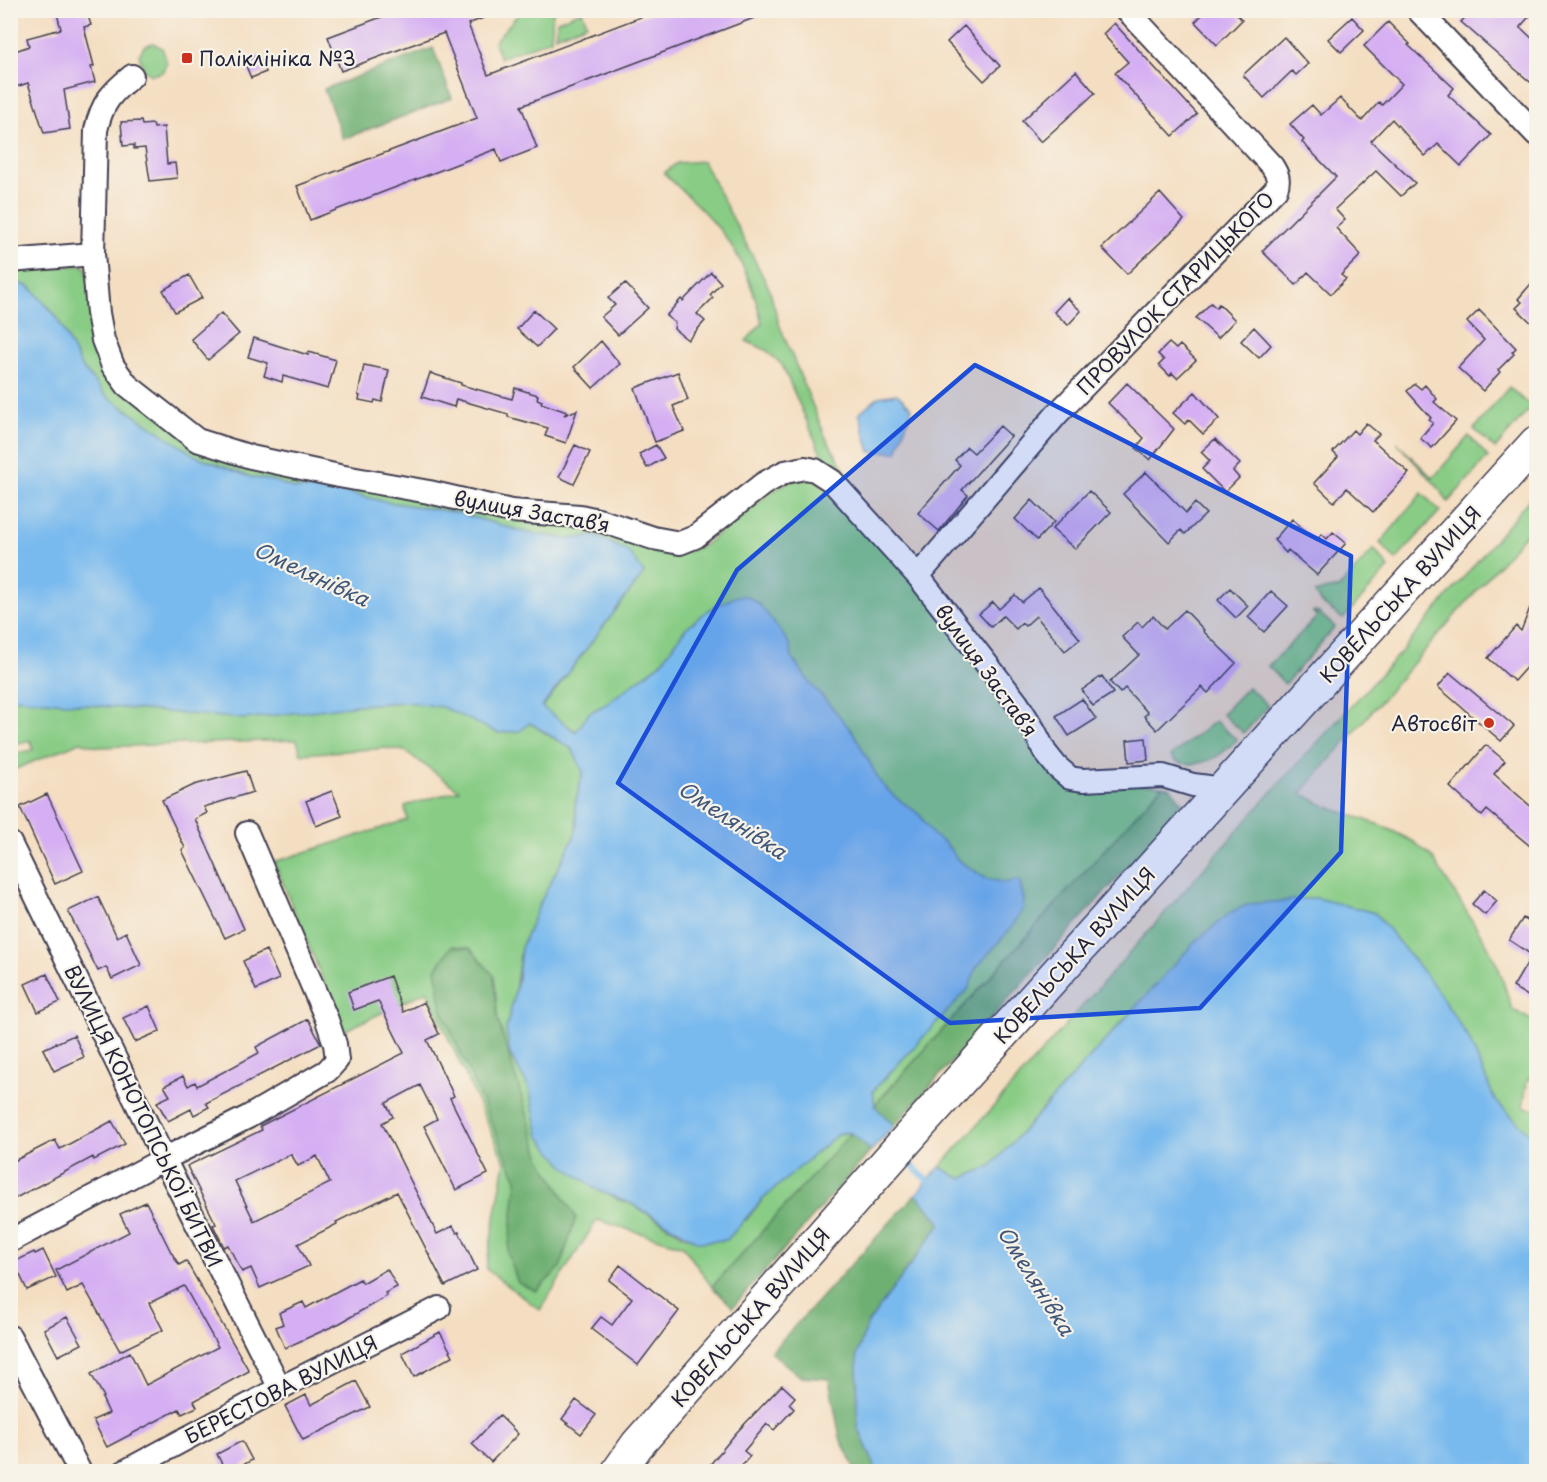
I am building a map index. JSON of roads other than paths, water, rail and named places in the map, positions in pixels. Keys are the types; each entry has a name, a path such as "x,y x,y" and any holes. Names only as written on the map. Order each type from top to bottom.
{"main road":[{"name":"КОВЕЛЬСЬКА ВУЛИЦЯ","path":"618,1472 643,1439 925,1119 1224,789 1533,454"}],"street":[{"name":"ПРОВУЛОК СТАРИЦЬКОГО","path":"918,576 1057,414 1276,189 1279,182 1272,166 1126,10"},
{"path":"1418,10 1536,134"},
{"path":"10,261 93,254 96,130 106,101 132,76"},
{"name":"вулиця Заставʼя","path":"93,254 98,314 103,340 112,366 127,385 197,440 251,457 429,492 511,511 591,518 653,538 680,543 695,537 763,484 785,472 805,468 815,470 832,481 918,576 1017,704 1045,752 1070,778 1083,780 1163,776 1224,789"},
{"path":"10,1241 248,1117 327,1071 337,1060 335,1044 327,1020 247,833"},
{"name":"ВУЛИЦЯ КОНОТОПСЬКОЇ БИТВИ","path":"10,843 164,1159 280,1388"},
{"name":"БЕРЕСТОВА ВУЛИЦЯ","path":"124,1472 280,1388 439,1308"},
{"path":"10,1337 80,1472"}],"water":[{"path":"11,280 30,287 56,316 81,366 106,396 196,456 250,477 274,481 295,489 329,488 381,501 459,513 528,533 568,539 596,536 628,551 644,573 542,707 576,732 589,713 606,704 661,663 686,628 708,610 737,596 747,596 758,603 790,645 792,658 810,683 854,734 880,782 895,797 919,814 933,835 945,843 959,861 985,878 1005,883 1019,880 1024,899 1023,909 1012,927 976,968 969,988 873,1091 875,1106 894,1126 871,1151 851,1133 839,1133 762,1200 727,1240 699,1242 630,1203 599,1191 564,1166 539,1136 529,1088 510,1054 506,1030 518,979 521,948 541,901 575,835 577,825 575,806 583,771 572,749 530,723 520,731 498,733 442,707 407,702 358,705 245,719 11,698"},
{"path":"897,394 912,408 897,452 870,452 859,413 878,397"},
{"path":"1317,898 1375,913 1433,984 1468,1037 1495,1100 1536,1140 1536,1471 877,1471 858,1427 857,1354 868,1323 941,1223 916,1194 940,1167 961,1179 991,1166 1193,944 1231,912 1250,904"}],"waterway":[{"name":"Омелянівка","path":"905,1158 932,1185"}],"place":[{"name":"Поліклініка №3","path":"187,58"},
{"name":"Автосвіт","path":"1489,723"}]}
